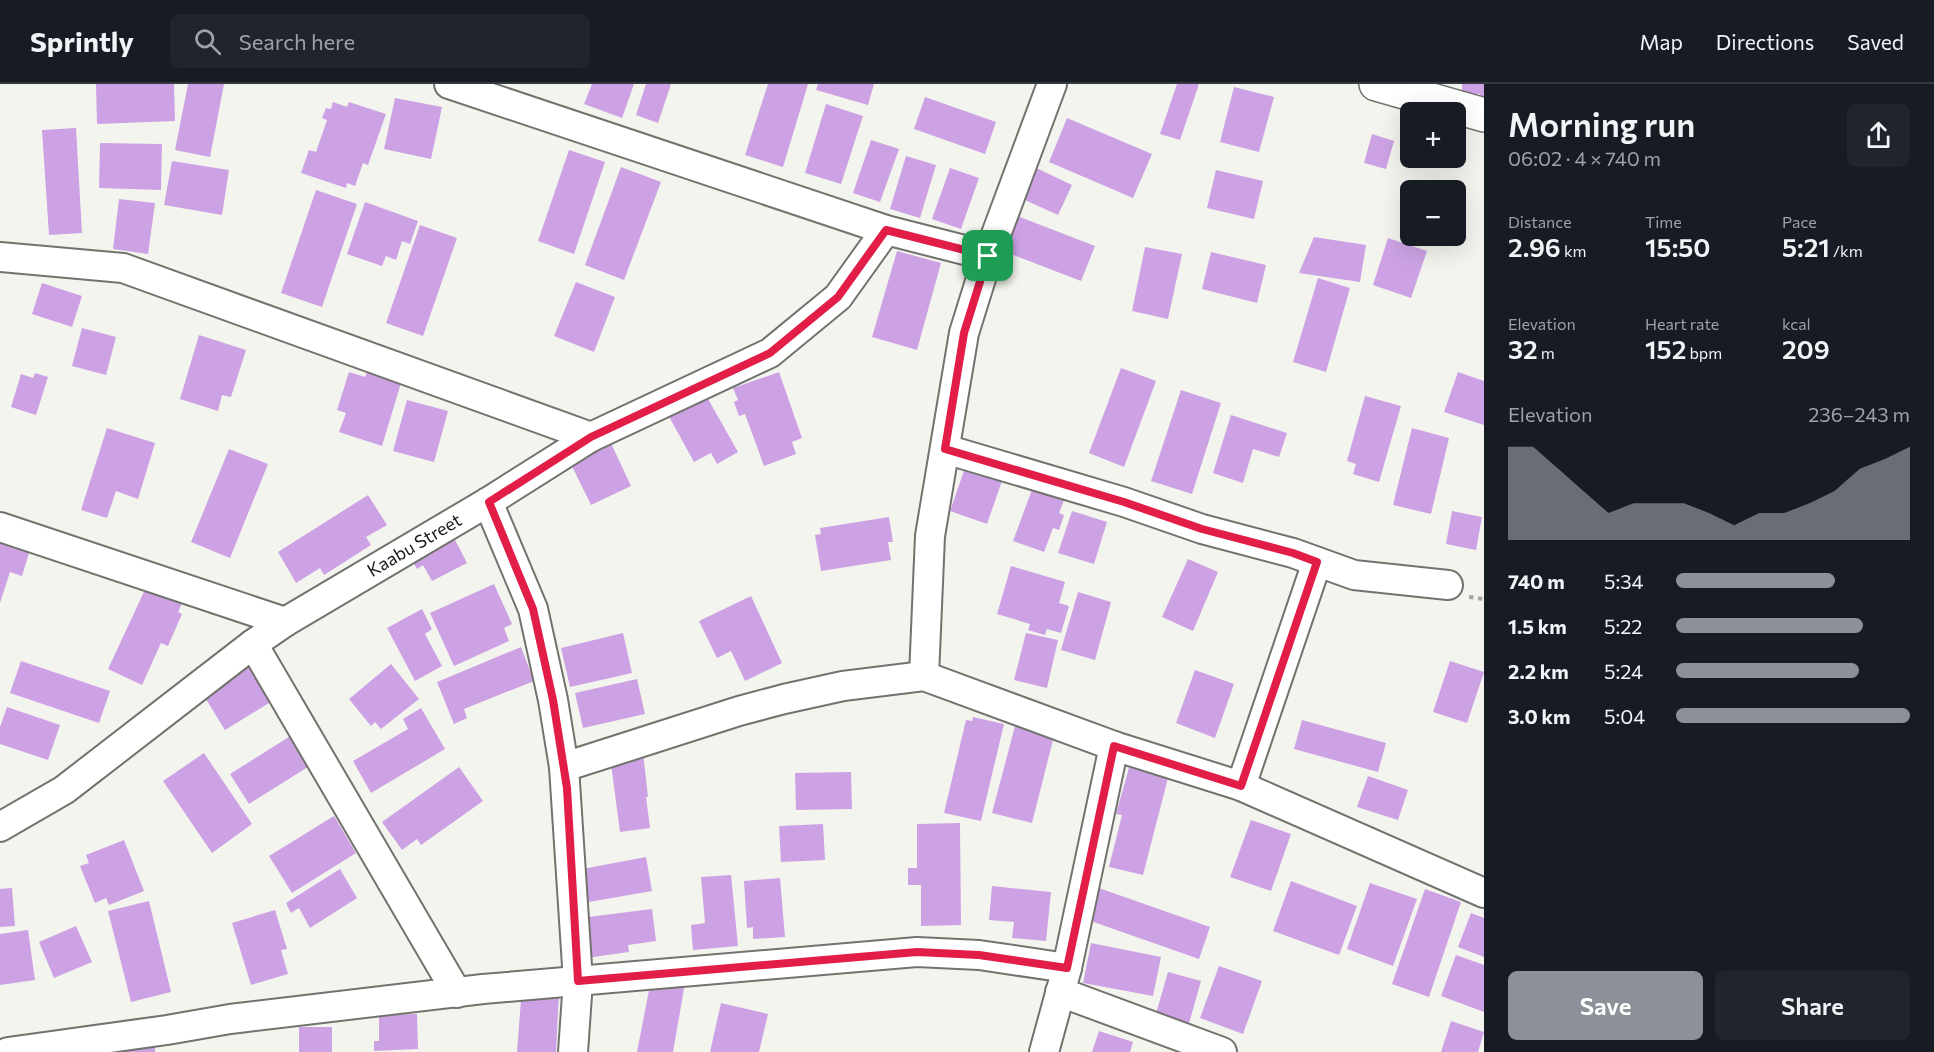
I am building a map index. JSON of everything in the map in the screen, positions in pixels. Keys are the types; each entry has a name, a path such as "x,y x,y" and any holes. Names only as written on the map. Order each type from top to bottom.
{"street":[{"path":"449,84 886,230 988,256"},
{"path":"924,676 930,536 964,333 988,256 1052,84"},
{"path":"1376,84 1484,115"},
{"name":"Kaabu Street","path":"0,827 64,790 253,644 285,622 489,502 591,437 770,353 838,297 886,230"},
{"path":"0,257 123,268 591,437"},
{"path":"945,449 1124,502 1202,529 1293,553 1354,575 1448,585"},
{"path":"489,502 533,609 553,700 564,767 578,981 573,1052"},
{"path":"0,527 285,622"},
{"path":"1241,786 1317,562"},
{"path":"253,644 457,993"},
{"path":"564,767 739,711 784,699 843,686 924,676 1114,746 1241,786 1484,893"},
{"path":"1044,1052 1064,980 1114,746"},
{"path":"8,1052 166,1041 230,1019 457,993 917,952 979,955 1064,980 1222,1052"}],"building":[{"path":"96,84 174,84 175,121 97,124"},
{"path":"188,84 224,84 210,157 175,150"},
{"path":"592,84 634,84 622,118 584,104"},
{"path":"646,84 671,84 658,123 636,115"},
{"path":"768,84 808,84 783,167 745,155"},
{"path":"818,84 874,84 868,105 816,90"},
{"path":"1177,84 1199,84 1180,140 1160,134"},
{"path":"1462,84 1484,84 1484,98 1480,98 1480,94 1462,94"},
{"path":"1234,87 1274,97 1259,152 1220,142"},
{"path":"925,97 996,122 985,154 914,129"},
{"path":"395,98 442,107 431,159 384,149"},
{"path":"333,102 347,107 349,102 386,114 368,165 363,163 355,186 347,183 346,188 301,173 309,150 316,152 327,120 322,118 326,108 331,109"},
{"path":"826,104 863,116 841,184 805,173"},
{"path":"1067,118 1152,154 1133,198 1049,162"},
{"path":"76,128 82,233 49,235 42,130"},
{"path":"1372,134 1394,141 1386,169 1364,163"},
{"path":"871,140 899,149 880,202 853,193"},
{"path":"100,143 162,144 161,190 99,188"},
{"path":"569,150 605,162 574,254 538,241"},
{"path":"906,156 936,165 920,218 890,209"},
{"path":"172,161 229,170 222,215 164,205"},
{"path":"1030,165 1072,185 1058,215 1016,196"},
{"path":"621,167 661,182 624,280 585,265"},
{"path":"950,168 979,178 961,229 932,219"},
{"path":"1216,170 1263,181 1254,219 1207,208"},
{"path":"316,190 357,204 322,307 281,293"},
{"path":"119,199 155,203 148,254 113,249"},
{"path":"365,202 418,221 410,244 402,241 396,260 386,256 382,266 347,254"},
{"path":"1012,214 1095,246 1081,281 998,249"},
{"path":"420,225 457,238 423,336 386,323"},
{"path":"1314,237 1366,245 1360,282 1299,273"},
{"path":"1388,238 1400,242 1400,246 1412,246 1427,251 1411,298 1373,285"},
{"path":"1145,247 1182,254 1168,319 1132,311"},
{"path":"897,251 941,263 917,350 872,337"},
{"path":"1211,252 1266,265 1257,303 1202,289"},
{"path":"1318,278 1350,288 1326,372 1293,362"},
{"path":"576,282 615,297 594,352 554,336"},
{"path":"42,283 82,296 72,327 32,314"},
{"path":"82,328 116,337 106,375 72,366"},
{"path":"199,335 246,350 231,397 222,395 218,411 180,399"},
{"path":"1121,368 1156,381 1124,467 1089,453"},
{"path":"349,372 365,377 367,372 401,383 382,446 339,432 346,413 337,410"},
{"path":"779,372 802,438 792,442 796,454 764,466 745,414 739,416 734,402 738,400 733,388"},
{"path":"1458,372 1484,381 1484,425 1444,412"},
{"path":"35,373 48,377 36,415 11,407 21,374 33,378"},
{"path":"703,390 738,452 717,464 711,453 694,462 666,411"},
{"path":"1181,390 1221,403 1192,494 1151,481"},
{"path":"1365,396 1401,406 1379,482 1353,474 1356,464 1347,461"},
{"path":"407,400 448,411 434,462 393,451"},
{"path":"1231,415 1287,433 1279,457 1253,449 1243,483 1213,473"},
{"path":"107,428 155,443 138,499 116,491 107,518 81,510"},
{"path":"1412,428 1449,438 1431,514 1393,505"},
{"path":"609,439 631,486 591,505 568,458"},
{"path":"229,449 268,464 230,558 191,542"},
{"path":"966,465 1003,478 987,524 950,511"},
{"path":"1036,479 1068,490 1059,513 1064,515 1059,530 1053,528 1044,552 1013,541"},
{"path":"368,495 387,525 366,537 371,545 324,575 320,568 296,583 278,552"},
{"path":"1072,511 1107,522 1094,564 1058,553"},
{"path":"1452,511 1482,517 1476,550 1446,544"},
{"path":"889,517 893,542 888,542 891,560 821,571 815,535 821,534 820,528"},
{"path":"0,530 33,540 22,576 10,572 0,603"},
{"path":"453,536 467,563 432,581 423,565 417,569 411,559"},
{"path":"1188,559 1218,572 1193,631 1162,617"},
{"path":"1011,566 1065,582 1059,603 1069,606 1061,633 1047,629 1045,635 1028,630 1030,624 997,614"},
{"path":"149,581 185,597 178,612 182,614 168,646 161,643 142,685 108,669"},
{"path":"494,584 512,624 504,628 509,641 454,666 430,613"},
{"path":"1078,592 1111,602 1095,660 1061,650"},
{"path":"751,596 782,663 745,681 731,651 717,658 699,621"},
{"path":"422,609 432,629 425,634 442,666 415,681 387,628"},
{"path":"623,633 632,673 570,687 561,648"},
{"path":"1026,633 1058,640 1047,688 1014,680"},
{"path":"521,647 534,681 464,709 467,718 454,724 437,682"},
{"path":"21,661 110,691 99,723 10,693"},
{"path":"1450,661 1484,672 1467,723 1433,712"},
{"path":"251,663 274,700 225,730 204,696"},
{"path":"391,664 419,699 381,729 375,722 371,726 349,699"},
{"path":"1195,670 1234,684 1215,738 1176,723"},
{"path":"637,679 645,714 583,728 575,693"},
{"path":"7,707 60,725 48,760 0,744 0,727"},
{"path":"421,708 445,749 371,793 353,761 408,729 403,719"},
{"path":"973,717 1004,724 981,821 944,813 966,720 972,721"},
{"path":"1302,720 1386,743 1378,772 1294,749"},
{"path":"1015,726 1054,736 1032,823 992,813"},
{"path":"292,735 311,765 249,804 230,774"},
{"path":"643,752 650,828 620,832 610,756"},
{"path":"204,753 252,824 212,853 163,781"},
{"path":"1130,764 1169,774 1143,875 1109,867 1122,815 1116,814"},
{"path":"459,767 483,801 421,845 417,839 402,850 382,822"},
{"path":"851,772 852,809 796,810 795,773"},
{"path":"1368,776 1408,790 1398,820 1357,807"},
{"path":"334,816 356,853 292,893 269,856"},
{"path":"1251,820 1291,834 1271,891 1230,877"},
{"path":"960,823 961,925 921,926 921,885 908,885 908,868 917,868 917,824"},
{"path":"823,824 825,860 781,862 779,826"},
{"path":"124,840 144,891 109,905 106,898 95,903 80,866 89,863 86,855"},
{"path":"646,857 652,891 583,903 577,870"},
{"path":"340,869 357,898 310,928 299,908 291,913 286,903"},
{"path":"731,875 738,946 693,950 691,925 705,923 701,877"},
{"path":"780,878 785,937 753,939 753,927 747,928 744,881"},
{"path":"1291,881 1357,906 1339,955 1273,931"},
{"path":"1370,883 1417,899 1393,966 1347,949"},
{"path":"992,886 1051,892 1046,941 1012,938 1014,922 989,920"},
{"path":"1096,887 1210,927 1199,959 1085,919"},
{"path":"12,888 15,926 0,927 0,889"},
{"path":"1425,889 1461,902 1429,997 1392,984"},
{"path":"149,901 171,992 131,1002 108,911"},
{"path":"652,909 656,941 628,945 629,952 586,958 580,918"},
{"path":"275,910 287,949 281,950 288,974 251,985 232,923"},
{"path":"1471,913 1484,918 1484,957 1458,947"},
{"path":"76,926 92,962 54,978 39,942"},
{"path":"28,930 35,980 0,985 0,934"},
{"path":"1091,943 1161,957 1153,996 1083,983"},
{"path":"1456,955 1484,965 1484,1012 1441,996"},
{"path":"1219,966 1262,981 1243,1034 1200,1018"},
{"path":"1168,972 1201,981 1186,1034 1153,1024"},
{"path":"685,983 673,1052 637,1052 650,985"},
{"path":"527,990 559,993 556,1052 517,1052 521,1000 526,1001"},
{"path":"721,1003 768,1014 759,1052 710,1052"},
{"path":"417,1014 418,1049 374,1051 374,1041 379,1041 379,1015"},
{"path":"1451,1021 1484,1032 1478,1052 1441,1052"},
{"path":"299,1027 332,1027 332,1052 299,1052"},
{"path":"1099,1031 1133,1042 1130,1052 1092,1052"},
{"path":"116,1044 155,1047 155,1052 115,1052"}],"route":[{"path":"886,230 988,256 964,333 945,449 1124,502 1202,529 1293,553 1317,562 1241,786 1114,746 1067,968 979,955 917,952 578,981 567,788 553,700 533,609 489,502 591,437 770,353 838,297 886,230"}]}
